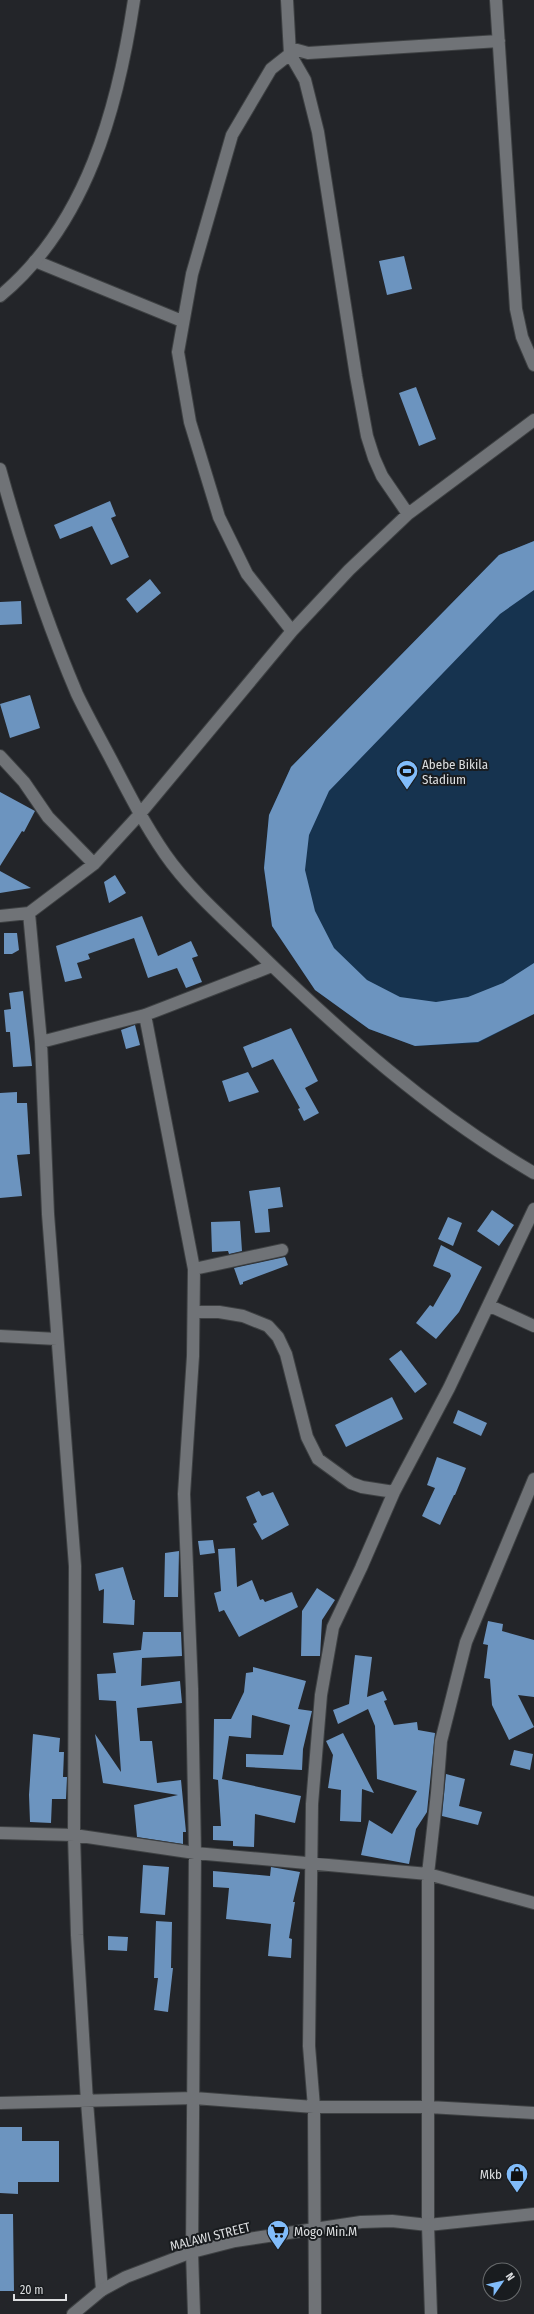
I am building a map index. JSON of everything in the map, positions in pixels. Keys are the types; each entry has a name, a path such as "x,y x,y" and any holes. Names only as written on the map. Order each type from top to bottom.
{"street":[{"path":"0,296 35,261 54,236 82,188 94,161 125,58 134,0"},
{"path":"287,0 290,51 305,80 318,132 356,376 367,436 382,476 408,514"},
{"path":"496,0 516,309 522,338 534,365"},
{"path":"292,631 246,574 219,517 210,491 183,391 178,352 182,321 192,274 232,135 271,69 290,51 308,53 499,41"},
{"path":"35,261 182,321"},
{"path":"0,916 29,913 94,864 139,815 292,631 349,570 408,514 534,420"},
{"path":"0,469 14,520 55,640 78,696 139,815 183,876 272,966 384,1068 508,1158 534,1173"},
{"path":"0,756 24,782 48,817 94,864"},
{"path":"29,913 41,1042 47,1207 56,1339 75,1566 74,1835 87,2102 102,2290"},
{"path":"41,1042 145,1015 272,966"},
{"path":"145,1015 194,1269 194,1312 184,1507 192,1689 195,1853 192,2252 194,2314"},
{"path":"315,2314 316,2229 314,2107 309,2046 311,1865 316,1746 321,1695 333,1627 359,1575 394,1492 490,1306 534,1210"},
{"path":"194,1269 282,1250"},
{"path":"490,1306 534,1326"},
{"path":"194,1312 219,1312 243,1316 268,1326 278,1337 286,1354 307,1438 318,1459 352,1483 362,1487 394,1492"},
{"path":"0,1336 56,1339"},
{"path":"431,2314 428,2225 426,1996 428,1874 438,1793 440,1740 466,1642 534,1479"},
{"path":"0,1833 74,1835 195,1853 311,1865 428,1874 534,1903"},
{"path":"0,2102 87,2102 194,2098 314,2107 428,2107 534,2113"},
{"name":"MALAWI STREET","path":"75,2313 102,2290 134,2274 192,2252 235,2241 392,2220 428,2225 534,2214"}],"shaded area":[{"name":"Abebe Bikila Stadium","path":"534,541 534,1014 478,1043 415,1046 369,1029 315,990 272,926 264,868 269,815 291,767 499,555"}],"building":[{"path":"404,256 412,289 387,295 379,261"},
{"path":"416,387 436,439 419,446 399,393"},
{"path":"110,501 116,516 111,518 129,557 111,565 92,526 60,539 54,525"},
{"path":"534,541 534,590 500,614 329,791 309,835 305,870 315,911 334,948 367,980 400,997 436,1002 468,997 503,983 534,963 534,1014 478,1042 415,1046 369,1029 315,990 272,926 264,868 269,815 291,767 499,555"},
{"path":"150,579 161,593 137,613 126,599"},
{"path":"21,601 22,624 0,625 0,602"},
{"path":"30,695 40,728 10,738 0,704"},
{"path":"0,792 35,811 24,832 22,831 0,866"},
{"path":"0,871 31,888 0,893"},
{"path":"115,875 126,893 109,903 104,882"},
{"path":"142,916 158,956 191,941 198,956 192,958 202,982 186,988 177,968 148,978 134,938 88,954 90,959 77,963 82,978 65,982 56,946"},
{"path":"4,933 17,933 19,950 12,954 4,954"},
{"path":"23,991 32,1066 13,1067 10,1032 6,1032 4,1010 11,1009 9,993"},
{"path":"135,1025 140,1045 126,1049 121,1030"},
{"path":"291,1028 318,1081 305,1088 319,1113 304,1121 298,1109 300,1108 273,1059 252,1068 243,1047"},
{"path":"248,1072 259,1092 229,1102 222,1081"},
{"path":"17,1092 17,1103 27,1103 30,1154 17,1155 22,1196 0,1198 0,1093"},
{"path":"280,1187 283,1207 268,1209 270,1232 255,1233 249,1191"},
{"path":"492,1210 514,1225 499,1246 477,1231"},
{"path":"448,1217 462,1223 453,1246 438,1239"},
{"path":"240,1221 242,1251 229,1254 228,1251 212,1252 211,1222"},
{"path":"441,1245 482,1267 459,1312 436,1339 416,1323 430,1305 433,1307 451,1276 450,1273 433,1266"},
{"path":"285,1257 288,1265 243,1282 243,1284 240,1285 234,1268"},
{"path":"401,1350 427,1384 415,1393 389,1359"},
{"path":"392,1397 403,1419 346,1447 335,1425"},
{"path":"458,1410 487,1423 481,1436 453,1423"},
{"path":"437,1457 466,1468 440,1525 422,1516 435,1488 427,1485"},
{"path":"259,1491 262,1496 273,1492 289,1525 262,1540 253,1524 257,1522 246,1497"},
{"path":"213,1540 215,1553 200,1555 198,1541"},
{"path":"235,1548 237,1587 252,1580 260,1600 263,1599 265,1602 292,1592 298,1607 239,1637 224,1610 219,1612 214,1593 221,1591 218,1549"},
{"path":"179,1551 178,1597 164,1597 165,1553"},
{"path":"123,1567 133,1600 135,1600 134,1625 103,1623 104,1589 99,1591 95,1574"},
{"path":"317,1588 335,1600 322,1620 320,1656 301,1656 302,1611"},
{"path":"488,1621 503,1624 502,1631 534,1640 534,1697 518,1695 534,1727 509,1740 492,1705 490,1679 484,1678 488,1645 483,1644"},
{"path":"143,1632 181,1632 182,1656 142,1658 141,1686 180,1681 182,1703 137,1708 140,1741 152,1741 157,1783 181,1780 186,1832 183,1832 183,1844 137,1837 134,1805 178,1795 103,1783 95,1734 121,1772 116,1701 99,1700 97,1674 116,1673 113,1653 141,1650"},
{"path":"355,1655 372,1657 367,1697 383,1691 387,1700 384,1701 394,1725 417,1722 418,1730 435,1733 427,1812 416,1829 409,1864 361,1855 369,1820 392,1834 417,1791 377,1779 375,1726 368,1709 338,1724 333,1710 349,1704"},
{"path":"253,1667 306,1681 298,1709 312,1711 303,1749 302,1770 246,1767 246,1754 283,1755 290,1725 252,1715 251,1738 229,1736 222,1779 301,1796 295,1823 255,1814 254,1847 233,1846 233,1841 213,1840 213,1826 221,1826 218,1780 213,1779 214,1719 231,1719 244,1692 246,1673 253,1672"},
{"path":"343,1733 374,1793 362,1789 361,1822 340,1821 341,1790 328,1788 333,1755 326,1741"},
{"path":"33,1734 60,1738 59,1752 64,1752 63,1777 67,1777 66,1799 52,1799 51,1823 30,1822 29,1795"},
{"path":"514,1750 533,1754 530,1770 510,1765"},
{"path":"446,1774 465,1779 459,1806 482,1812 478,1825 442,1816"},
{"path":"143,1865 169,1867 165,1915 140,1913"},
{"path":"271,1867 300,1872 293,1902 295,1902 289,1938 292,1939 291,1958 268,1956 271,1924 226,1919 229,1888 213,1887 213,1871 270,1876"},
{"path":"156,1921 172,1922 171,1968 173,1968 168,2012 154,2010 158,1978 154,1978"},
{"path":"108,1936 128,1937 127,1951 108,1950"},
{"path":"0,2127 22,2127 22,2141 59,2141 59,2182 18,2182 18,2194 0,2193"},
{"path":"0,2214 13,2214 14,2291 0,2291"}],"place":[{"name":"Abebe Bikila Stadium","path":"407,790"},
{"name":"Mkb","path":"517,2194"},
{"name":"Mogo Min.M","path":"278,2250"}]}
